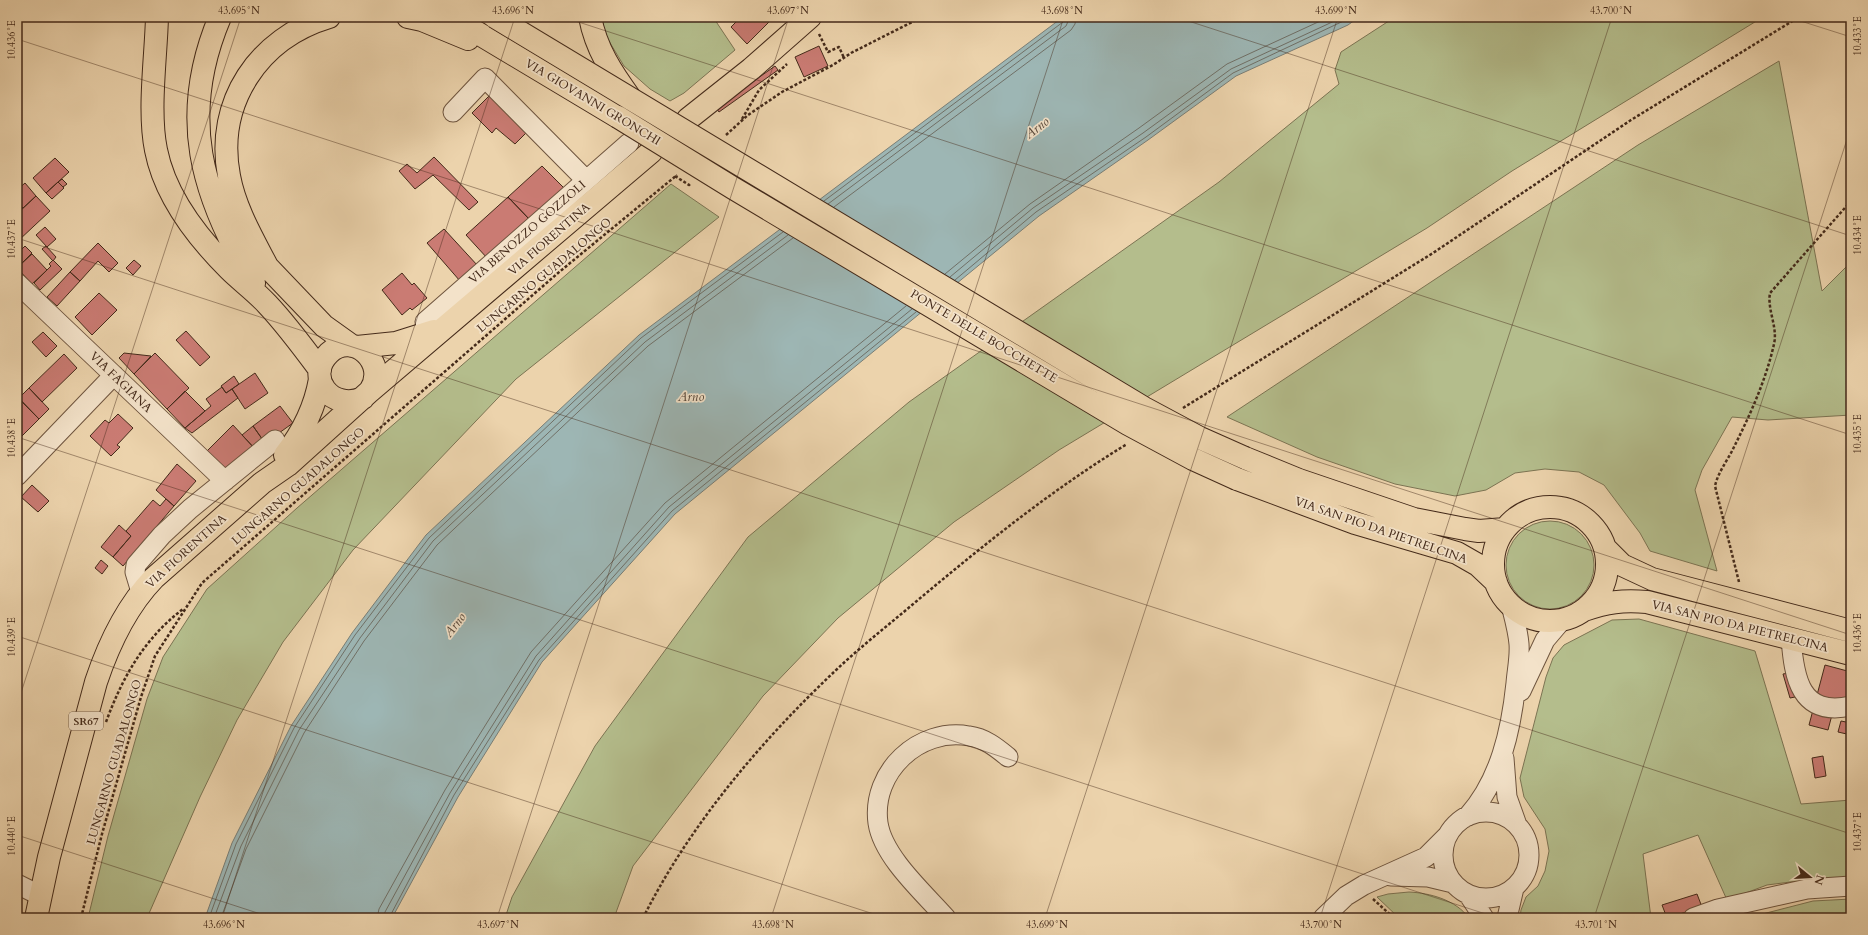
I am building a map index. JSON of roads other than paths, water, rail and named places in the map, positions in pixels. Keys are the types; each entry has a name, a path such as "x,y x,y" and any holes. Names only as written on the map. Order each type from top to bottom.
{"main road":[{"path":"158,17 153,133 159,166 172,196 191,225 228,268 266,303"},
{"path":"220,17 205,58 199,90 198,110 199,139 203,168 220,217 237,254 266,303 320,374 325,390 329,395 340,401 352,402 366,394 376,378 374,364 366,352 355,347 324,326 220,217"},
{"path":"408,17 422,20 524,62"},
{"name":"VIA GIOVANNI GRONCHI","path":"451,17 733,188"},
{"name":"VIA GIOVANNI GRONCHI","path":"494,17 747,170"},
{"path":"590,17 604,60 630,99"},
{"path":"268,268 247,226 233,192 227,156 228,125 230,114 251,72 263,56 289,34 322,19"},
{"path":"688,119 809,23"},
{"name":"VIA FIORENTINA","path":"36,918 49,857 104,658 122,621 141,592 154,578 262,483 288,464 366,394 650,152"},
{"name":"PONTE DELLE BOCCHETTE","path":"747,170 1144,408 1193,434 1245,458"},
{"name":"PONTE DELLE BOCCHETTE","path":"733,188 1141,431 1193,459 1237,479"},
{"name":"VIA FIORENTINA","path":"262,483 282,460 303,430 313,409 323,361 331,351 339,347 379,346 412,340 447,326"},
{"name":"VIA SAN PIO DA PIETRELCINA","path":"1245,458 1306,482 1414,519 1447,527 1472,530 1505,529"},
{"name":"VIA SAN PIO DA PIETRELCINA","path":"1237,479 1355,524 1457,553 1478,565 1496,582"},
{"path":"1552,507 1561,508 1578,514 1597,532 1605,548 1607,565 1604,583 1596,598 1583,610 1562,620 1551,621 1534,618 1519,612 1510,605 1502,594 1493,573 1496,545 1505,529 1518,517 1534,509 1552,507"},
{"name":"VIA SAN PIO DA PIETRELCINA","path":"1605,548 1622,565 1652,579 1851,631"},
{"name":"VIA SAN PIO DA PIETRELCINA","path":"1583,610 1605,602 1647,602 1851,654"},
{"name":"VIA FIORENTINA","path":"24,918 25,888 49,857"}],"street":[{"path":"453,112 485,78 586,180"},
{"name":"VIA BENOZZO GOZZOLI","path":"425,322 629,143"},
{"name":"VIA FAGIANA","path":"17,283 224,481"},
{"path":"17,476 114,375"},
{"path":"141,592 135,572 136,565 190,509 275,440"},
{"path":"1323,918 1346,896 1364,885 1426,857 1454,827 1468,816 1486,792 1504,751 1513,711 1519,642 1510,605"},
{"path":"1513,711 1538,652 1548,634 1562,620"},
{"path":"1791,638 1793,660 1801,692 1809,700 1820,705 1831,707 1851,706"},
{"path":"946,918 900,865 885,844 878,823 878,801 885,779 898,760 911,748 930,739 948,734 970,736 990,743 1008,758"},
{"path":"1504,751 1505,786 1509,807 1517,825 1523,833 1529,852 1525,872 1514,888 1507,918"},
{"path":"1468,816 1480,812 1494,813 1506,817 1517,825"},
{"path":"1448,834 1444,846 1443,858 1446,870 1453,883"},
{"path":"1385,876 1428,877 1453,883 1468,894 1484,918"},
{"path":"1693,918 1718,909 1807,890 1851,886"},
{"path":"1468,894 1482,898 1497,897 1514,888"}],"water":[{"name":"Arno","path":"1063,17 1359,17 1348,25 1236,76 1039,216 675,514 542,662 458,797 392,918 205,918 232,843 291,726 352,633 426,535 639,335"}]}
